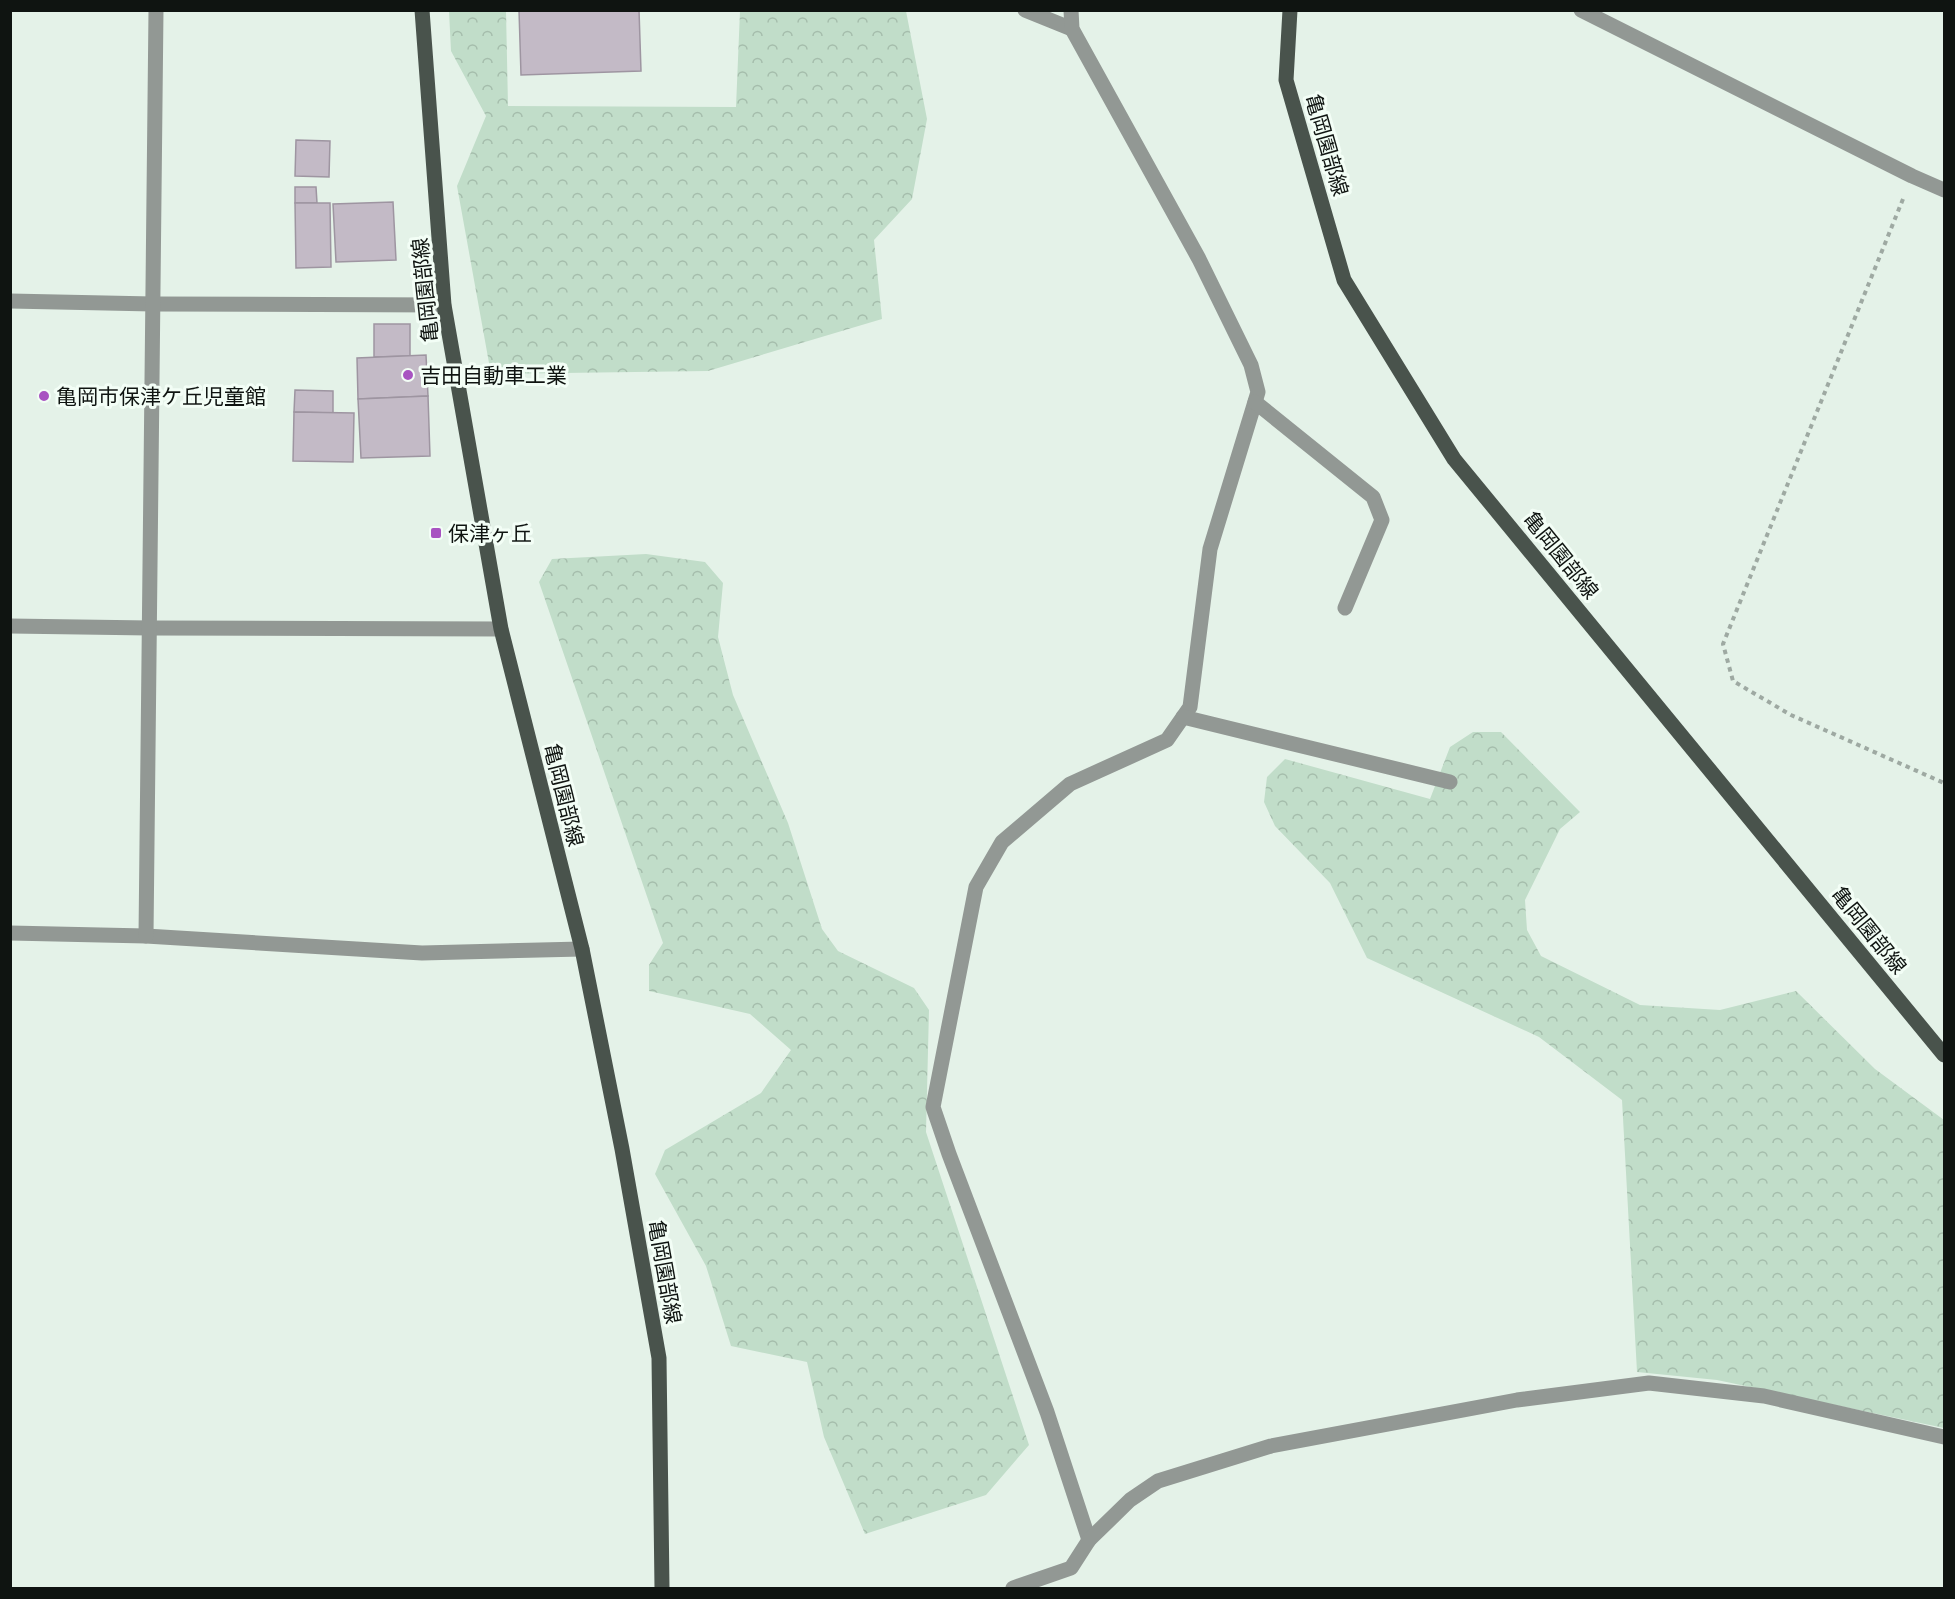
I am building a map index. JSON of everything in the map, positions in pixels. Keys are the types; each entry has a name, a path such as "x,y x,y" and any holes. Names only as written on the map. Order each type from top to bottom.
{"main road":[{"name":"亀岡園部線","path":"422,10 444,305 501,629 582,950 622,1149 660,1358 662,1588"},
{"name":"亀岡園部線","path":"1290,10 1286,80 1344,280 1454,459 1944,1055"}],"street":[{"path":"146,936 156,10"},
{"path":"1025,10 1072,29"},
{"path":"1071,10 1072,29 1199,259 1251,366 1258,392 1210,549 1190,707 1167,740 1070,784 1002,842 976,887 933,1107 1047,1412 1089,1540"},
{"path":"1581,10 1944,190"},
{"path":"10,301 444,305"},
{"path":"1255,402 1373,497 1382,520 1345,608"},
{"path":"10,626 501,629"},
{"path":"1183,717 1450,782"},
{"path":"10,933 146,936 422,953 582,950"},
{"path":"1013,1588 1071,1568 1089,1540 1130,1500 1158,1481 1271,1446 1517,1400 1649,1383 1764,1396 1944,1437"}],"path":[{"path":"1912,176 1723,644 1732,681 1791,716 1944,783"}],"green space":[{"path":"449,11 506,11 508,106 736,107 740,11 906,11 927,119 912,199 874,240 882,319 708,371 491,374 457,186 486,116 451,51"},
{"path":"646,554 705,562 723,583 718,637 733,695 788,823 822,929 838,951 914,988 929,1010 926,1132 1029,1445 986,1495 865,1534 824,1437 807,1362 731,1346 706,1266 655,1174 665,1150 761,1093 791,1050 750,1014 649,991 649,965 663,943 539,582 552,559"},
{"path":"1473,732 1501,732 1580,812 1560,829 1525,900 1527,930 1541,956 1640,1005 1720,1010 1796,991 1875,1069 1944,1120 1944,1428 1717,1380 1637,1372 1622,1100 1539,1037 1367,958 1330,883 1275,826 1264,802 1267,777 1285,759 1430,799 1450,747"}],"building":[{"path":"519,10 639,10 641,71 521,75"},
{"path":"296,140 330,141 329,177 295,176"},
{"path":"295,187 316,187 317,203 295,203"},
{"path":"393,202 396,260 336,262 333,204"},
{"path":"295,203 330,203 331,267 296,268"},
{"path":"374,324 410,324 410,356 374,357"},
{"path":"426,355 428,396 358,399 357,358"},
{"path":"295,390 333,391 333,413 294,412"},
{"path":"428,396 430,456 361,458 358,399"},
{"path":"294,412 354,413 353,462 293,461"}],"place":[{"name":"吉田自動車工業","path":"408,375"},
{"name":"亀岡市保津ケ丘児童館","path":"44,396"},
{"name":"保津ヶ丘","path":"436,533"}]}
